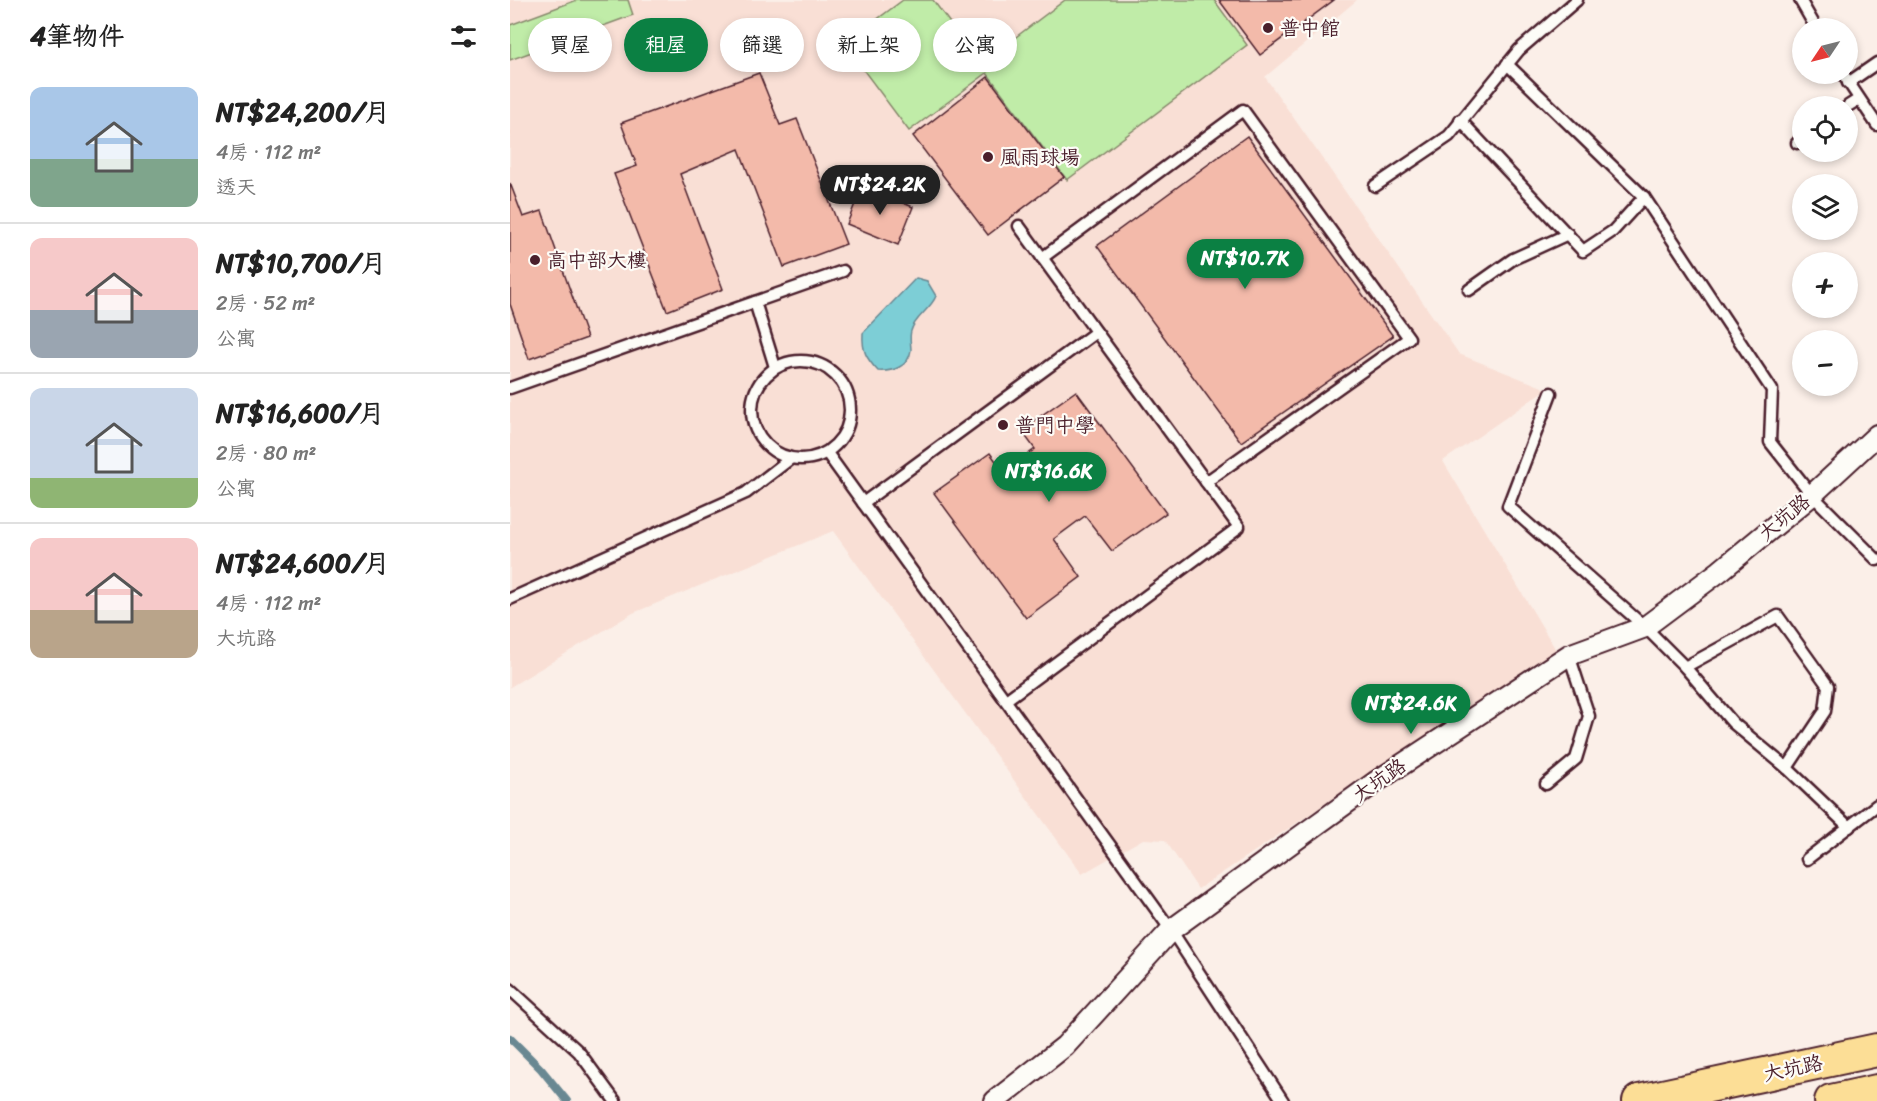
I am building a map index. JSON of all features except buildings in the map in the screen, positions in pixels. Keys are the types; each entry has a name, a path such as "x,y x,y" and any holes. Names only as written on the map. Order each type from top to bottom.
{"main road":[{"name":"大坑路","path":"1639,1101 1877,1050"},
{"name":"大坑路","path":"1831,1101 1877,1091"}],"street":[{"name":"大坑路","path":"995,1101 1065,1046 1171,930 1377,781 1569,655 1645,627 1720,571 1812,495 1877,435"}],"lane":[{"path":"1375,186 1449,136 1519,50 1577,0"},
{"path":"1800,0 1810,18"},
{"path":"1858,72 1877,63"},
{"path":"1507,64 1644,197 1772,390 1770,442 1812,495 1877,560"},
{"path":"1849,84 1877,125"},
{"path":"1042,258 1243,110 1410,338 1206,482"},
{"path":"1460,120 1583,251 1613,231 1644,197"},
{"path":"1006,700 1239,527 1019,226"},
{"path":"1469,290 1513,259 1568,234"},
{"path":"510,388 843,271"},
{"path":"755,302 775,367"},
{"path":"863,503 1096,332"},
{"path":"793,361 813,362 831,370 844,384 851,403 850,422 842,440 827,453 809,459 790,459 772,451 759,436 752,418 753,398 761,381 775,367 793,361"},
{"path":"1551,393 1508,506 1645,627 1733,723 1787,768 1849,827"},
{"path":"827,453 1171,930 1283,1101"},
{"path":"510,599 746,493 790,459"},
{"path":"1685,668 1778,616 1828,686 1825,711 1787,768"},
{"path":"1546,784 1576,759 1589,716 1569,655"},
{"path":"1807,859 1877,805"},
{"path":"510,989 579,1052 615,1101"}],"shaded area":[{"name":"普門中學","path":"510,0 1357,0 1265,77 1459,354 1547,389 1443,461 1556,650 1198,889 1165,840 1143,839 1082,874 833,531 633,613 510,687"}],"green space":[{"path":"577,0 628,0 633,15 612,23 612,18 529,18"},
{"path":"903,0 933,0 946,18 933,18 933,72 1017,72 1017,36 1065,0 1214,0 1247,45 1067,180 987,73 909,131 865,72 921,72 921,18 879,18"},
{"path":"528,18 528,53 510,60 510,25"}],"water":[{"path":"916,278 927,281 936,296 913,326 910,336 910,356 907,361 889,371 878,371 866,354 863,333"}],"waterway":[{"path":"510,1038 541,1069 567,1101"}],"place":[{"name":"普中館","path":"1268,28"},
{"name":"風雨球場","path":"988,157"},
{"name":"高中部大樓","path":"535,260"},
{"name":"普門中學","path":"1003,425"}]}
